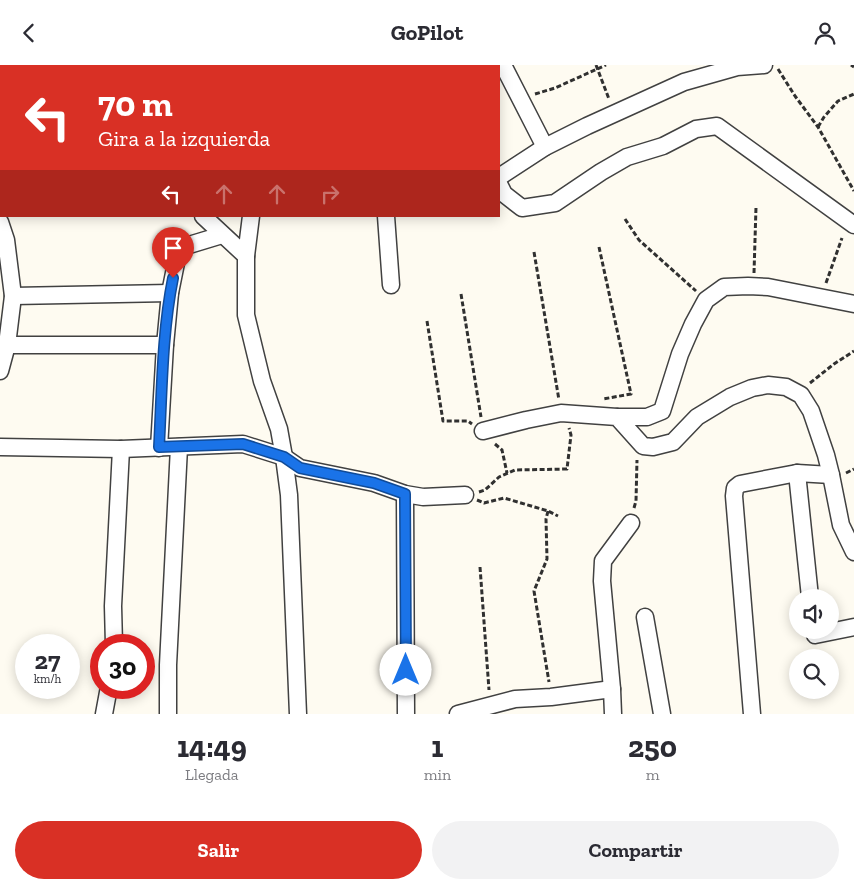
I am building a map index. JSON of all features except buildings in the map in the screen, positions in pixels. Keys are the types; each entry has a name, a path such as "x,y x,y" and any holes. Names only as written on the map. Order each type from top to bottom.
{"street":[{"path":"503,65 546,147"},
{"path":"500,176 546,147 684,82 737,67 764,65"},
{"path":"500,186 504,194 522,208 554,203 627,157 664,146 696,129 717,126 854,225"},
{"path":"204,217 246,256"},
{"path":"251,217 246,256 246,315 262,381 278,429 289,495 298,714"},
{"path":"386,217 391,285"},
{"path":"0,222 12,296 5,321 7,345 0,371"},
{"path":"159,447 164,345 170,293 179,248 222,235"},
{"path":"483,431 561,413 647,417 662,411 680,354 693,324 706,300 724,287 768,287 854,305"},
{"path":"12,296 170,293"},
{"path":"7,345 164,345"},
{"path":"617,417 643,446 652,447 673,442 697,417 730,397 752,388 768,385 786,387 801,395 811,411 826,455 840,525 854,552"},
{"path":"1,451 243,444 284,457 300,468 374,483 405,494 423,497 465,495"},
{"path":"168,714 168,665 179,447"},
{"path":"114,634 113,606 122,449"},
{"path":"752,714 734,496 735,488 740,484 796,473 831,475"},
{"path":"796,473 809,589"},
{"path":"405,494 406,714"},
{"path":"613,714 602,581 603,561 631,523"},
{"path":"645,617 662,714"},
{"path":"839,630 854,627"},
{"path":"458,714 515,699 551,697 612,689"},
{"path":"104,714 107,699"}],"path":[{"path":"520,98 555,88 596,67 606,65"},
{"path":"775,65 794,96 818,127 854,191"},
{"path":"596,67 615,113"},
{"path":"818,127 838,101 854,94"},
{"path":"754,286 756,207"},
{"path":"625,219 639,240 706,300"},
{"path":"821,297 842,239"},
{"path":"596,401 630,394 599,247"},
{"path":"465,495 485,490 499,477 515,470 567,469 570,435 568,422 561,413 534,252"},
{"path":"461,294 483,431 481,435 502,450 507,473"},
{"path":"427,321 443,421 468,421 483,431"},
{"path":"797,393 854,351"},
{"path":"631,523 636,501 638,450 643,446"},
{"path":"465,495 484,503 504,498 548,511 558,516"},
{"path":"548,511 546,519 547,559 534,591 551,697"},
{"path":"480,567 490,706"}],"route":[{"path":"173,278 164,345 159,447 243,444 284,457 300,468 374,483 405,494 406,670"}]}
